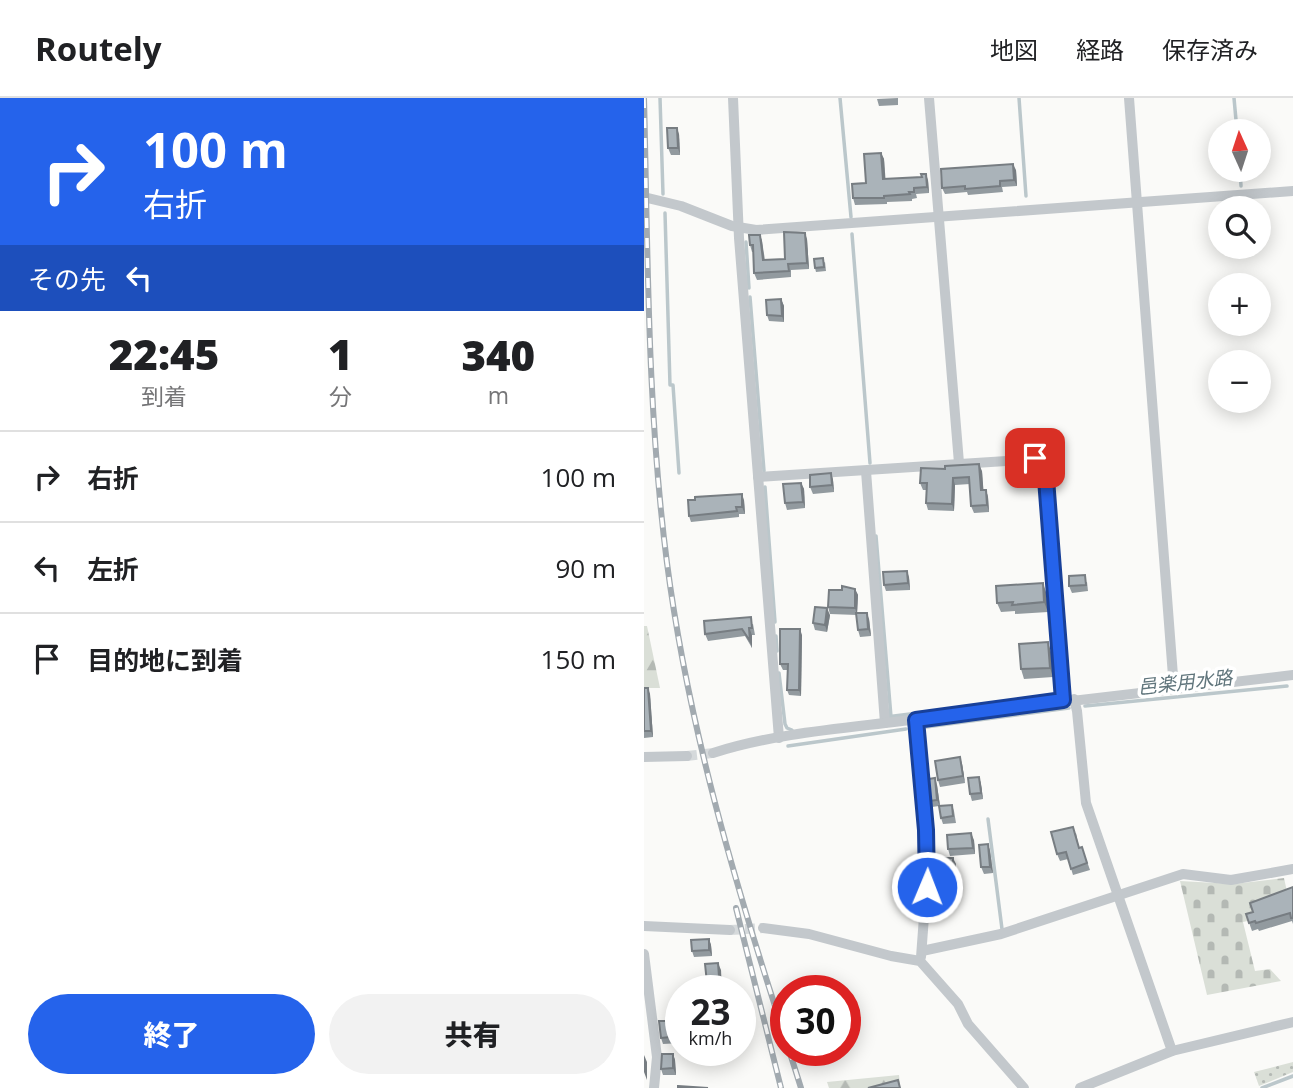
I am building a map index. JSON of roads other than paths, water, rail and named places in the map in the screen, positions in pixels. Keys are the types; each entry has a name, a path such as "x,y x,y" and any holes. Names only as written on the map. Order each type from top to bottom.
{"street":[{"path":"733,98 738,228 779,738"},
{"path":"929,98 959,463"},
{"path":"1129,98 1174,689"},
{"path":"644,197 681,206 738,228 767,229 1293,191"},
{"path":"758,477 1035,458 1042,461 1045,466 1068,699 1077,711 1086,803 1172,1051"},
{"path":"866,471 885,723"},
{"path":"713,753 779,738 885,723 1068,699 1293,675"},
{"path":"916,720 928,863 921,956 958,1004 968,1024 1024,1088"},
{"path":"644,757 687,756"},
{"path":"763,928 809,934 891,956 921,956 1001,934 1183,874 1231,880 1293,869"},
{"path":"644,926 730,930"},
{"path":"644,954 657,1057 651,1087"},
{"path":"1080,1088 1172,1051 1293,1023"}],"waterway":[{"path":"660,98 663,194"},
{"path":"840,98 851,217"},
{"path":"1019,98 1026,196"},
{"path":"1234,98 1236,119"},
{"path":"1241,182 1241,186"},
{"path":"665,213 670,385 673,385 679,473"},
{"path":"852,234 870,463"},
{"path":"746,242 749,288"},
{"path":"750,297 764,471"},
{"path":"765,487 775,622"},
{"path":"876,536 891,717"},
{"path":"776,636 777,651"},
{"path":"779,673 785,724 792,730"},
{"name":"邑楽用水路","path":"1085,706 1287,686"},
{"path":"886,717 1055,696"},
{"name":"邑楽用水路","path":"926,727 1069,708"},
{"name":"邑楽用水路","path":"788,746 906,729"},
{"path":"988,819 1002,929"},
{"path":"1262,1088 1293,1076"}],"tunnel":[{"path":"687,756 713,753"},
{"path":"730,930 763,928"}],"railway":[{"path":"644,98 652,389 667,563 700,744 731,863 770,989"},
{"path":"736,908 781,1088"},
{"path":"794,1066 801,1088"}]}
